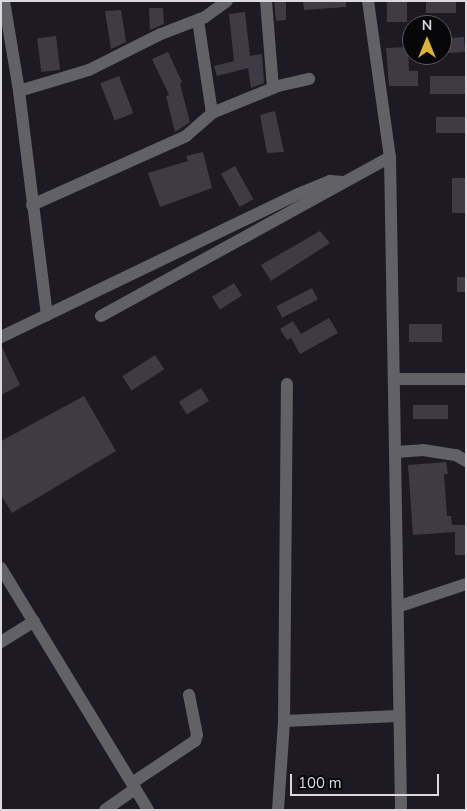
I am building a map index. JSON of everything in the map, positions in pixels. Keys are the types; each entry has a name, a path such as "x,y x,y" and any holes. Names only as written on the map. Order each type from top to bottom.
{"street":[{"path":"4,1 19,91 47,315"},
{"path":"19,91 89,70 161,34 198,20 227,1"},
{"path":"266,1 273,88"},
{"path":"368,1 390,157 400,606 398,716 401,810"},
{"path":"198,20 212,113"},
{"path":"32,205 186,136 212,113 273,88 309,79"},
{"path":"101,316 390,157"},
{"path":"1,337 298,194 330,181 343,182"},
{"path":"396,380 466,379"},
{"path":"278,810 284,721 287,384"},
{"path":"396,452 423,450 456,455 466,461"},
{"path":"1,568 148,810"},
{"path":"400,606 466,584"},
{"path":"1,642 34,621"},
{"path":"105,810 195,741 188,694"},
{"path":"284,721 398,716"}],"building":[{"path":"274,1 286,1 286,20 276,21"},
{"path":"303,1 346,1 346,7 304,10"},
{"path":"387,1 407,1 407,15 402,15 402,22 387,22"},
{"path":"426,1 456,1 456,13 426,13"},
{"path":"149,8 163,8 164,24 150,30"},
{"path":"121,10 126,42 111,49 105,11"},
{"path":"245,12 250,56 262,54 264,83 251,88 248,68 217,76 214,66 234,61 229,14"},
{"path":"56,36 60,70 41,72 37,38"},
{"path":"464,37 465,52 452,53 452,38"},
{"path":"402,47 402,65 409,65 409,71 418,71 418,86 389,86 386,48"},
{"path":"168,52 182,82 180,84 190,122 175,132 166,96 169,95 152,59"},
{"path":"119,76 133,113 115,121 100,83"},
{"path":"430,76 466,76 466,94 430,94"},
{"path":"275,111 284,152 267,153 260,115"},
{"path":"436,117 466,117 466,133 436,133"},
{"path":"203,152 212,188 160,207 148,173 188,161 186,156"},
{"path":"235,166 253,199 239,207 221,174"},
{"path":"452,178 466,178 466,213 452,213"},
{"path":"320,231 330,243 271,281 261,265"},
{"path":"457,277 466,277 466,292 457,292"},
{"path":"234,283 242,296 220,309 212,297"},
{"path":"312,288 318,300 282,318 276,306"},
{"path":"329,318 338,333 300,354 291,338 287,340 280,329 293,321 301,334"},
{"path":"409,324 442,324 442,342 409,342"},
{"path":"1,345 20,385 1,395"},
{"path":"155,355 164,369 132,390 122,376"},
{"path":"201,388 209,401 187,414 179,402"},
{"path":"84,396 116,451 12,513 1,495 1,441"},
{"path":"413,405 448,405 448,419 413,419"},
{"path":"446,462 448,474 444,474 447,516 451,516 452,525 466,525 466,555 455,555 455,532 413,535 408,465"}]}
